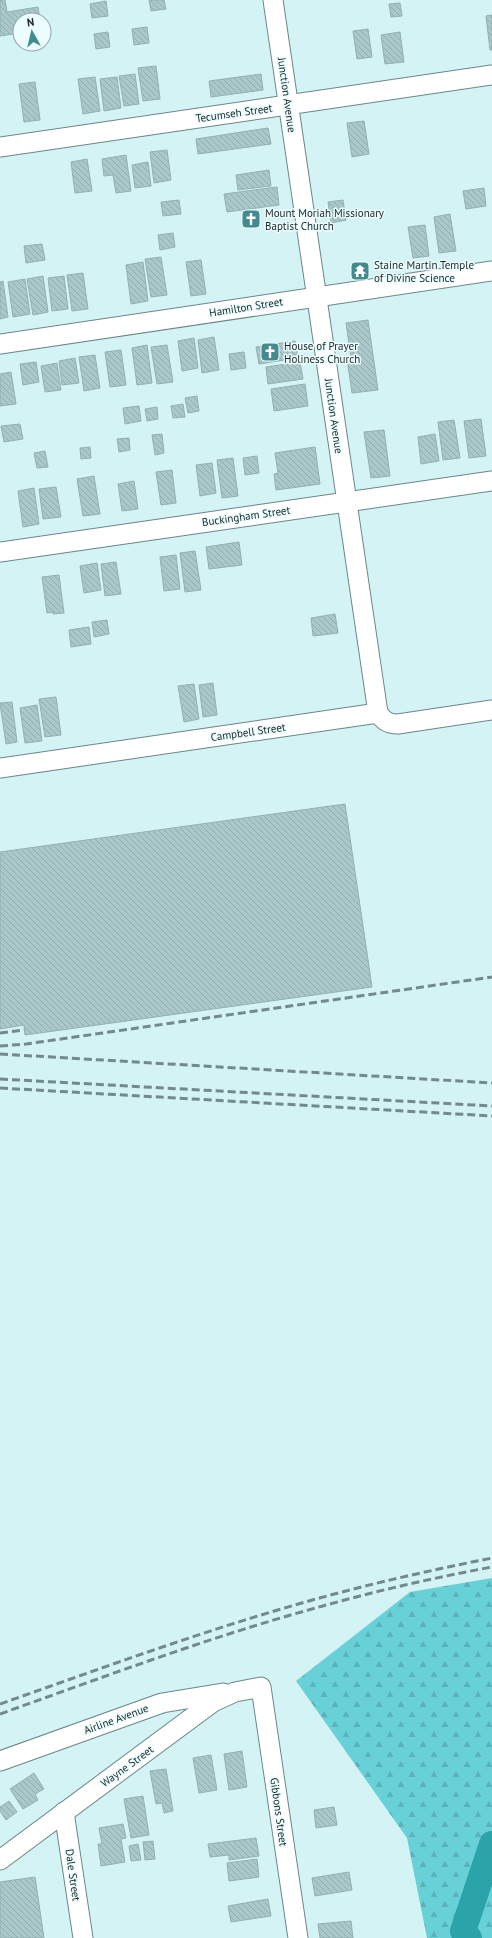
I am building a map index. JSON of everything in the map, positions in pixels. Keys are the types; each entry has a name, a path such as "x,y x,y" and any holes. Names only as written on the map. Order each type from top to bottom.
{"street":[{"name":"Junction Avenue","path":"273,0 378,713"},
{"name":"Tecumseh Street","path":"0,147 492,75"},
{"name":"Hamilton Street","path":"0,344 492,271"},
{"name":"Buckingham Street","path":"0,552 492,481"},
{"path":"378,713 384,721 390,724 398,724 492,710"},
{"name":"Campbell Street","path":"0,768 378,713"},
{"name":"Wayne Street","path":"0,1860 199,1712 223,1696 261,1687"},
{"name":"Gibbons Street","path":"261,1687 298,1938"},
{"name":"Airline Avenue","path":"0,1761 162,1703 235,1692"},
{"name":"Dale Street","path":"64,1812 83,1938"}],"green space":[{"path":"492,1578 492,1938 427,1938 407,1838 296,1681 410,1592"}],"building":[{"path":"0,0 5,0 7,12 38,7 39,12 12,12 12,34 0,36"},
{"path":"149,0 164,0 166,9 151,11"},
{"path":"106,1 108,16 92,18 90,4"},
{"path":"400,3 402,16 391,17 389,4"},
{"path":"492,15 492,50 490,50 486,16"},
{"path":"147,27 149,43 134,45 132,29"},
{"path":"368,29 372,57 357,59 353,31"},
{"path":"108,32 110,47 96,49 94,34"},
{"path":"400,32 404,62 385,64 381,35"},
{"path":"156,66 160,99 143,101 138,68"},
{"path":"135,74 139,104 124,106 119,76"},
{"path":"261,74 263,90 211,97 209,81"},
{"path":"95,77 100,111 83,114 78,79"},
{"path":"117,77 121,108 104,111 100,79"},
{"path":"35,82 40,120 24,122 19,84"},
{"path":"364,121 369,154 352,157 347,123"},
{"path":"268,128 271,144 198,154 196,139"},
{"path":"167,150 171,180 154,183 150,152"},
{"path":"126,155 131,191 116,193 113,175 104,176 102,159"},
{"path":"87,159 92,191 75,193 71,162"},
{"path":"148,162 151,186 135,188 132,165"},
{"path":"269,170 271,186 238,190 236,175"},
{"path":"277,187 279,205 227,212 224,194"},
{"path":"484,188 486,206 466,209 463,191"},
{"path":"179,200 181,214 163,216 161,202"},
{"path":"343,200 346,220 331,223 328,202"},
{"path":"450,214 456,251 439,253 434,217"},
{"path":"425,225 429,256 413,258 408,227"},
{"path":"173,233 175,247 160,250 158,235"},
{"path":"42,244 45,260 26,263 24,246"},
{"path":"161,257 167,295 151,297 145,259"},
{"path":"201,260 206,294 191,296 186,262"},
{"path":"143,262 148,301 131,304 126,265"},
{"path":"83,273 88,309 72,311 67,275"},
{"path":"43,276 48,312 33,315 27,279"},
{"path":"64,276 68,309 52,311 48,278"},
{"path":"25,279 30,314 13,317 8,282"},
{"path":"3,281 8,317 0,319 0,282"},
{"path":"368,320 378,390 352,393 347,359 351,358 346,323"},
{"path":"214,337 219,370 202,373 198,340"},
{"path":"194,338 198,368 182,371 178,341"},
{"path":"295,341 298,358 259,364 256,347"},
{"path":"147,345 152,383 137,385 132,348"},
{"path":"167,345 173,382 157,384 151,347"},
{"path":"121,350 126,385 110,387 105,352"},
{"path":"244,352 246,368 231,370 229,354"},
{"path":"95,355 100,388 84,391 79,357"},
{"path":"75,358 79,383 62,385 59,361"},
{"path":"36,362 39,382 23,385 20,364"},
{"path":"300,362 303,379 268,384 266,367"},
{"path":"57,363 61,390 45,392 41,366"},
{"path":"11,372 16,404 0,406 0,374"},
{"path":"305,384 308,406 274,411 271,389"},
{"path":"197,396 199,411 188,413 185,398"},
{"path":"183,404 185,417 173,418 171,406"},
{"path":"139,406 141,421 125,424 123,408"},
{"path":"157,407 158,419 147,421 145,409"},
{"path":"481,419 486,456 469,458 464,421"},
{"path":"454,420 460,458 443,460 438,422"},
{"path":"20,424 23,439 4,442 1,426"},
{"path":"384,430 390,476 371,478 364,432"},
{"path":"162,434 164,453 155,455 152,435"},
{"path":"435,434 439,461 421,464 418,437"},
{"path":"129,438 130,450 119,452 117,439"},
{"path":"90,447 91,458 81,459 80,448"},
{"path":"315,447 320,484 276,490 274,474 278,473 275,453"},
{"path":"45,451 48,467 37,468 34,453"},
{"path":"257,456 259,473 245,475 243,458"},
{"path":"233,458 238,496 222,498 217,460"},
{"path":"212,463 216,493 200,496 196,465"},
{"path":"172,470 176,503 161,505 156,472"},
{"path":"94,476 100,514 83,516 77,479"},
{"path":"134,481 138,509 122,511 118,484"},
{"path":"56,487 61,517 43,519 39,489"},
{"path":"34,488 39,524 23,527 18,491"},
{"path":"239,542 242,565 209,569 206,547"},
{"path":"195,551 201,590 185,592 180,553"},
{"path":"176,555 180,589 164,591 160,557"},
{"path":"116,562 121,594 105,596 101,564"},
{"path":"97,563 101,590 84,593 80,566"},
{"path":"59,575 64,613 47,613 42,577"},
{"path":"335,614 338,633 313,636 311,618"},
{"path":"107,620 109,634 94,637 92,622"},
{"path":"89,627 91,644 71,647 69,630"},
{"path":"213,683 217,715 203,717 199,685"},
{"path":"194,684 199,719 184,722 178,686"},
{"path":"56,697 61,735 45,737 39,699"},
{"path":"12,702 17,742 6,744 0,703"},
{"path":"37,705 42,741 25,743 20,708"},
{"path":"345,804 372,987 25,1035 24,1025 0,1029 0,852"},
{"path":"242,1751 247,1787 229,1790 224,1754"},
{"path":"211,1755 217,1790 199,1793 193,1758"},
{"path":"166,1769 173,1811 164,1813 162,1803 156,1804 150,1771"},
{"path":"34,1773 44,1789 35,1794 38,1800 23,1809 10,1789"},
{"path":"143,1796 149,1835 131,1838 124,1799"},
{"path":"9,1801 17,1812 6,1820 0,1811 0,1807"},
{"path":"334,1807 337,1825 316,1828 314,1810"},
{"path":"123,1824 126,1838 121,1839 125,1862 101,1866 98,1844 102,1844 99,1828"},
{"path":"256,1838 259,1856 229,1860 229,1855 210,1857 208,1844"},
{"path":"153,1841 155,1859 145,1860 143,1842"},
{"path":"138,1844 141,1860 131,1861 129,1846"},
{"path":"257,1859 259,1877 229,1881 227,1863"},
{"path":"349,1872 352,1890 315,1896 312,1878"},
{"path":"35,1877 44,1938 0,1938 0,1882"},
{"path":"268,1899 271,1916 231,1922 228,1906"},
{"path":"351,1921 353,1938 320,1938 318,1924"}],"waterway":[{"path":"469,1938 463,1931 492,1844"}],"railway":[{"path":"0,1046 26,1044 492,977"},
{"path":"0,1033 24,1030"},
{"path":"0,1054 492,1083"},
{"path":"0,1079 492,1106"},
{"path":"0,1088 492,1116"},
{"path":"0,1704 244,1620 389,1580 492,1558"},
{"path":"0,1714 247,1628 391,1588 492,1567"}],"place":[{"name":"Mount Moriah Missionary Baptist Church","path":"251,219"},
{"name":"Staine Martin Temple of Divine Science","path":"360,271"},
{"name":"House of Prayer Holiness Church","path":"270,352"}]}
